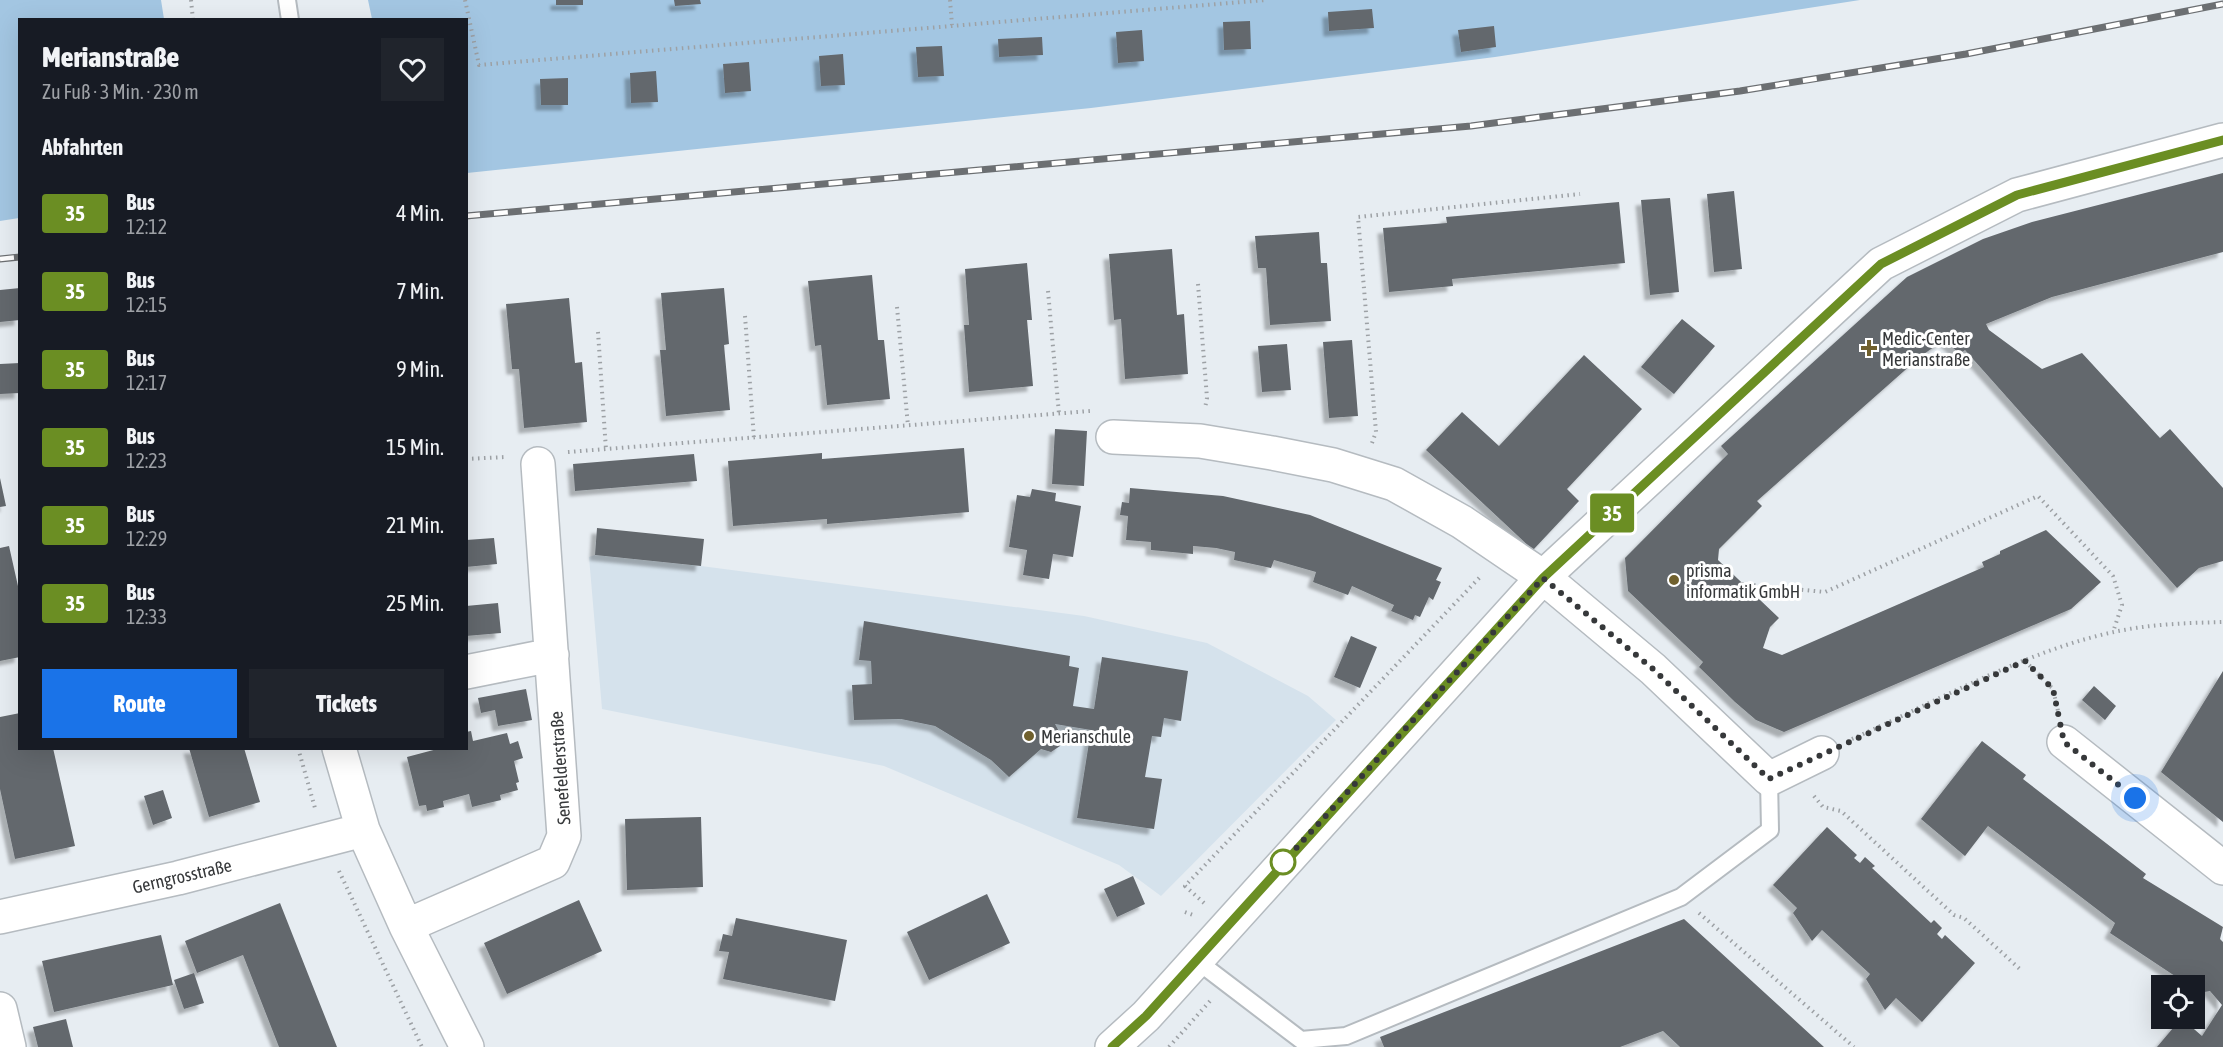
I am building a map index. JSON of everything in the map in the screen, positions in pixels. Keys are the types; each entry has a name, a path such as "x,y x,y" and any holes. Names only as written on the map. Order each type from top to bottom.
{"street":[{"path":"1112,1047 1146,1016 1543,578 1881,264 2017,195 2223,140"},
{"path":"1113,437 1200,441 1333,465 1363,472 1394,484 1462,522 1543,578 1653,669 1769,779 1822,753"},
{"name":"Senefelderstraße","path":"406,926 553,862 564,836 538,459"},
{"path":"468,672 552,654"},
{"path":"2064,742 2223,868"},
{"path":"340,750 363,830 406,926 467,1047"},
{"name":"Gerngrosstraße","path":"0,917 325,842 363,830"},
{"path":"0,1009 9,1047"}],"lane":[{"path":"287,0 290,18"},
{"path":"1196,960 1302,1040 1346,1036 1681,897 1770,830 1769,779"}],"path":[{"path":"191,0 194,18"},
{"path":"465,0 479,65 1266,0"},
{"path":"950,0 952,25"},
{"path":"1363,472 1376,432 1358,218 1580,194"},
{"path":"1198,284 1207,398 1200,441"},
{"path":"1048,291 1059,414"},
{"path":"897,307 908,426"},
{"path":"745,316 754,439"},
{"path":"598,332 606,450"},
{"path":"468,459 538,459 606,450 1096,410 1113,437"},
{"path":"1742,584 1825,592 2038,496 2113,576 2122,605 2114,632"},
{"path":"1189,924 1206,906 1185,886 1504,551"},
{"path":"1822,753 2025,661 2114,632 2177,624 2223,622"},
{"path":"2025,661 2053,689 2064,742"},
{"path":"299,750 325,842 422,1047"},
{"path":"1814,796 1824,807 1841,811 1954,915 1964,918 2022,971"},
{"path":"1681,897 1854,1047"},
{"path":"1146,1016 1172,1042"}],"shaded area":[{"path":"0,0 161,0 164,18 18,18 18,218 0,221"},
{"path":"368,0 1860,0 1495,57 1091,108 468,173 468,18 372,18"},
{"name":"Merianschule","path":"595,555 701,566 1084,616 1207,643 1308,696 1336,720 1161,896 1119,865 884,766 602,709 589,557"}],"building":[{"path":"556,0 583,0 583,5 556,5"},
{"path":"674,0 700,0 701,4 675,6"},
{"path":"1372,9 1374,28 1329,31 1328,12"},
{"path":"1250,21 1251,49 1224,50 1223,22"},
{"path":"1494,26 1496,47 1461,52 1458,30"},
{"path":"1142,30 1144,61 1118,63 1116,32"},
{"path":"1042,37 1043,55 999,57 998,39"},
{"path":"942,46 944,76 918,77 916,47"},
{"path":"843,54 845,85 821,86 819,56"},
{"path":"749,62 751,91 725,93 723,64"},
{"path":"656,71 658,102 631,103 630,73"},
{"path":"568,78 568,105 541,105 540,79"},
{"path":"2223,173 2223,252 2052,297 1986,324 1989,330 2042,369 2082,353 2160,438 2170,429 2223,488 2223,561 2199,568 2177,588 1965,350 1960,354 1944,340 1921,356 1757,501 1762,506 1719,549 1718,560 1779,618 1770,627 1763,648 1782,655 1984,567 1982,562 2000,554 2000,551 2046,530 2101,582 2071,609 1784,732 1756,720 1735,702 1699,667 1703,662 1628,591 1625,558 1728,454 1721,446 1907,277 1983,239 2032,222"},
{"path":"1734,191 1742,269 1714,272 1707,194"},
{"path":"1670,198 1679,292 1650,295 1641,200"},
{"path":"1619,202 1625,263 1452,279 1453,286 1389,292 1383,228 1447,223 1446,217"},
{"path":"1319,232 1321,263 1327,263 1331,321 1270,325 1266,268 1258,268 1255,236"},
{"path":"1172,249 1177,315 1184,314 1188,374 1125,379 1121,319 1114,320 1109,254"},
{"path":"1027,263 1032,320 1027,320 1033,386 969,392 964,325 969,325 965,269"},
{"path":"872,275 878,340 884,340 890,399 827,405 821,345 815,346 808,281"},
{"path":"18,288 18,320 0,322 0,290"},
{"path":"724,288 729,344 724,345 730,410 666,416 660,350 666,350 661,293"},
{"path":"569,298 575,363 582,362 587,422 524,428 519,369 512,369 506,304"},
{"path":"1682,319 1715,346 1674,394 1641,367"},
{"path":"1352,340 1358,416 1329,418 1323,342"},
{"path":"1287,344 1291,390 1262,392 1258,346"},
{"path":"1584,355 1642,409 1567,489 1579,501 1533,550 1426,450 1462,412 1499,446"},
{"path":"18,363 18,393 0,394 0,364"},
{"path":"1055,429 1087,431 1084,486 1052,484"},
{"path":"964,448 969,512 827,524 827,519 733,526 728,461 822,453 822,459"},
{"path":"694,454 697,481 575,491 573,464"},
{"path":"0,478 6,506 0,507"},
{"path":"1130,488 1223,496 1310,515 1442,568 1436,580 1441,582 1433,600 1429,597 1420,617 1415,615 1413,620 1391,611 1394,605 1352,586 1348,595 1313,582 1316,572 1274,560 1271,568 1234,560 1235,552 1216,548 1193,546 1193,554 1151,550 1151,542 1126,540 1128,516 1120,515 1122,502 1129,503"},
{"path":"1032,489 1056,493 1055,501 1081,506 1073,557 1053,554 1049,579 1023,575 1027,550 1009,547 1017,495 1030,497"},
{"path":"597,528 704,539 701,566 595,555"},
{"path":"494,538 497,564 468,567 468,540"},
{"path":"9,546 18,586 18,657 0,661 0,548"},
{"path":"498,603 501,633 468,636 468,606"},
{"path":"864,621 1070,656 1069,666 1079,668 1073,706 1094,709 1102,657 1188,671 1181,721 1164,718 1161,737 1152,736 1145,777 1162,779 1154,829 1077,818 1091,730 1055,724 1062,737 1060,746 1051,752 1041,749 1009,777 991,760 935,726 901,719 854,720 852,685 872,684 871,661 859,660"},
{"path":"1351,636 1377,647 1360,688 1334,677"},
{"path":"2223,671 2223,822 2161,772"},
{"path":"2094,686 2116,706 2105,720 2082,700"},
{"path":"526,689 532,720 498,726 495,710 481,713 478,698"},
{"path":"18,713 18,750 53,750 75,846 15,859 0,789 0,717"},
{"path":"471,731 473,741 507,733 510,744 518,741 523,758 514,761 519,782 516,783 518,790 500,795 501,800 472,807 469,794 443,801 444,807 427,811 426,805 419,806 407,757 433,750 468,750 468,732"},
{"path":"1982,741 2026,775 2023,779 2146,874 2143,878 2223,927 2220,939 2223,942 2223,1047 2157,1047 2172,1029 2194,1029 2202,1036 2222,1005 2210,991 2205,992 2205,975 2173,975 2110,933 2115,923 1988,826 1965,856 1921,819"},
{"path":"190,750 245,750 260,802 209,817"},
{"path":"163,790 172,818 153,825 144,796"},
{"path":"701,817 703,887 627,890 625,819"},
{"path":"1827,827 1857,855 1854,858 1860,863 1865,857 1875,866 1872,868 1931,923 1934,920 1942,928 1937,934 1942,939 1945,935 1975,963 1922,1022 1896,998 1885,1010 1866,979 1870,974 1822,930 1812,941 1793,913 1797,908 1773,885"},
{"path":"1133,876 1145,904 1117,917 1104,889"},
{"path":"987,894 1010,943 929,980 907,932"},
{"path":"579,900 602,951 507,994 484,943"},
{"path":"280,903 337,1047 279,1047 243,955 197,973 185,941"},
{"path":"736,918 847,940 835,1001 723,979 729,952 719,951 723,934 732,936"},
{"path":"1684,919 1824,1047 1680,1047 1663,1031 1620,1047 1384,1047 1380,1037"},
{"path":"161,935 173,985 54,1012 42,961"},
{"path":"194,973 204,1003 184,1009 174,980"},
{"path":"66,1019 73,1047 38,1047 33,1027"}],"railway":[{"path":"468,216 1471,126 1740,91 1966,54 2223,4"},
{"path":"0,259 18,257"}],"bus line":[{"name":"35","path":"1112,1047 1146,1016 1219,932 1543,578 1881,264 2017,195 2223,140"}],"place":[{"name":"Medic-Center Merianstraße","path":"1869,348"},
{"name":"prisma informatik GmbH","path":"1674,580"},
{"name":"Merianschule","path":"1029,736"}],"route":[{"path":"1283,862 1279,867 1543,578 1653,669 1769,779 2025,661 2053,689 2064,742 2135,798"}]}
